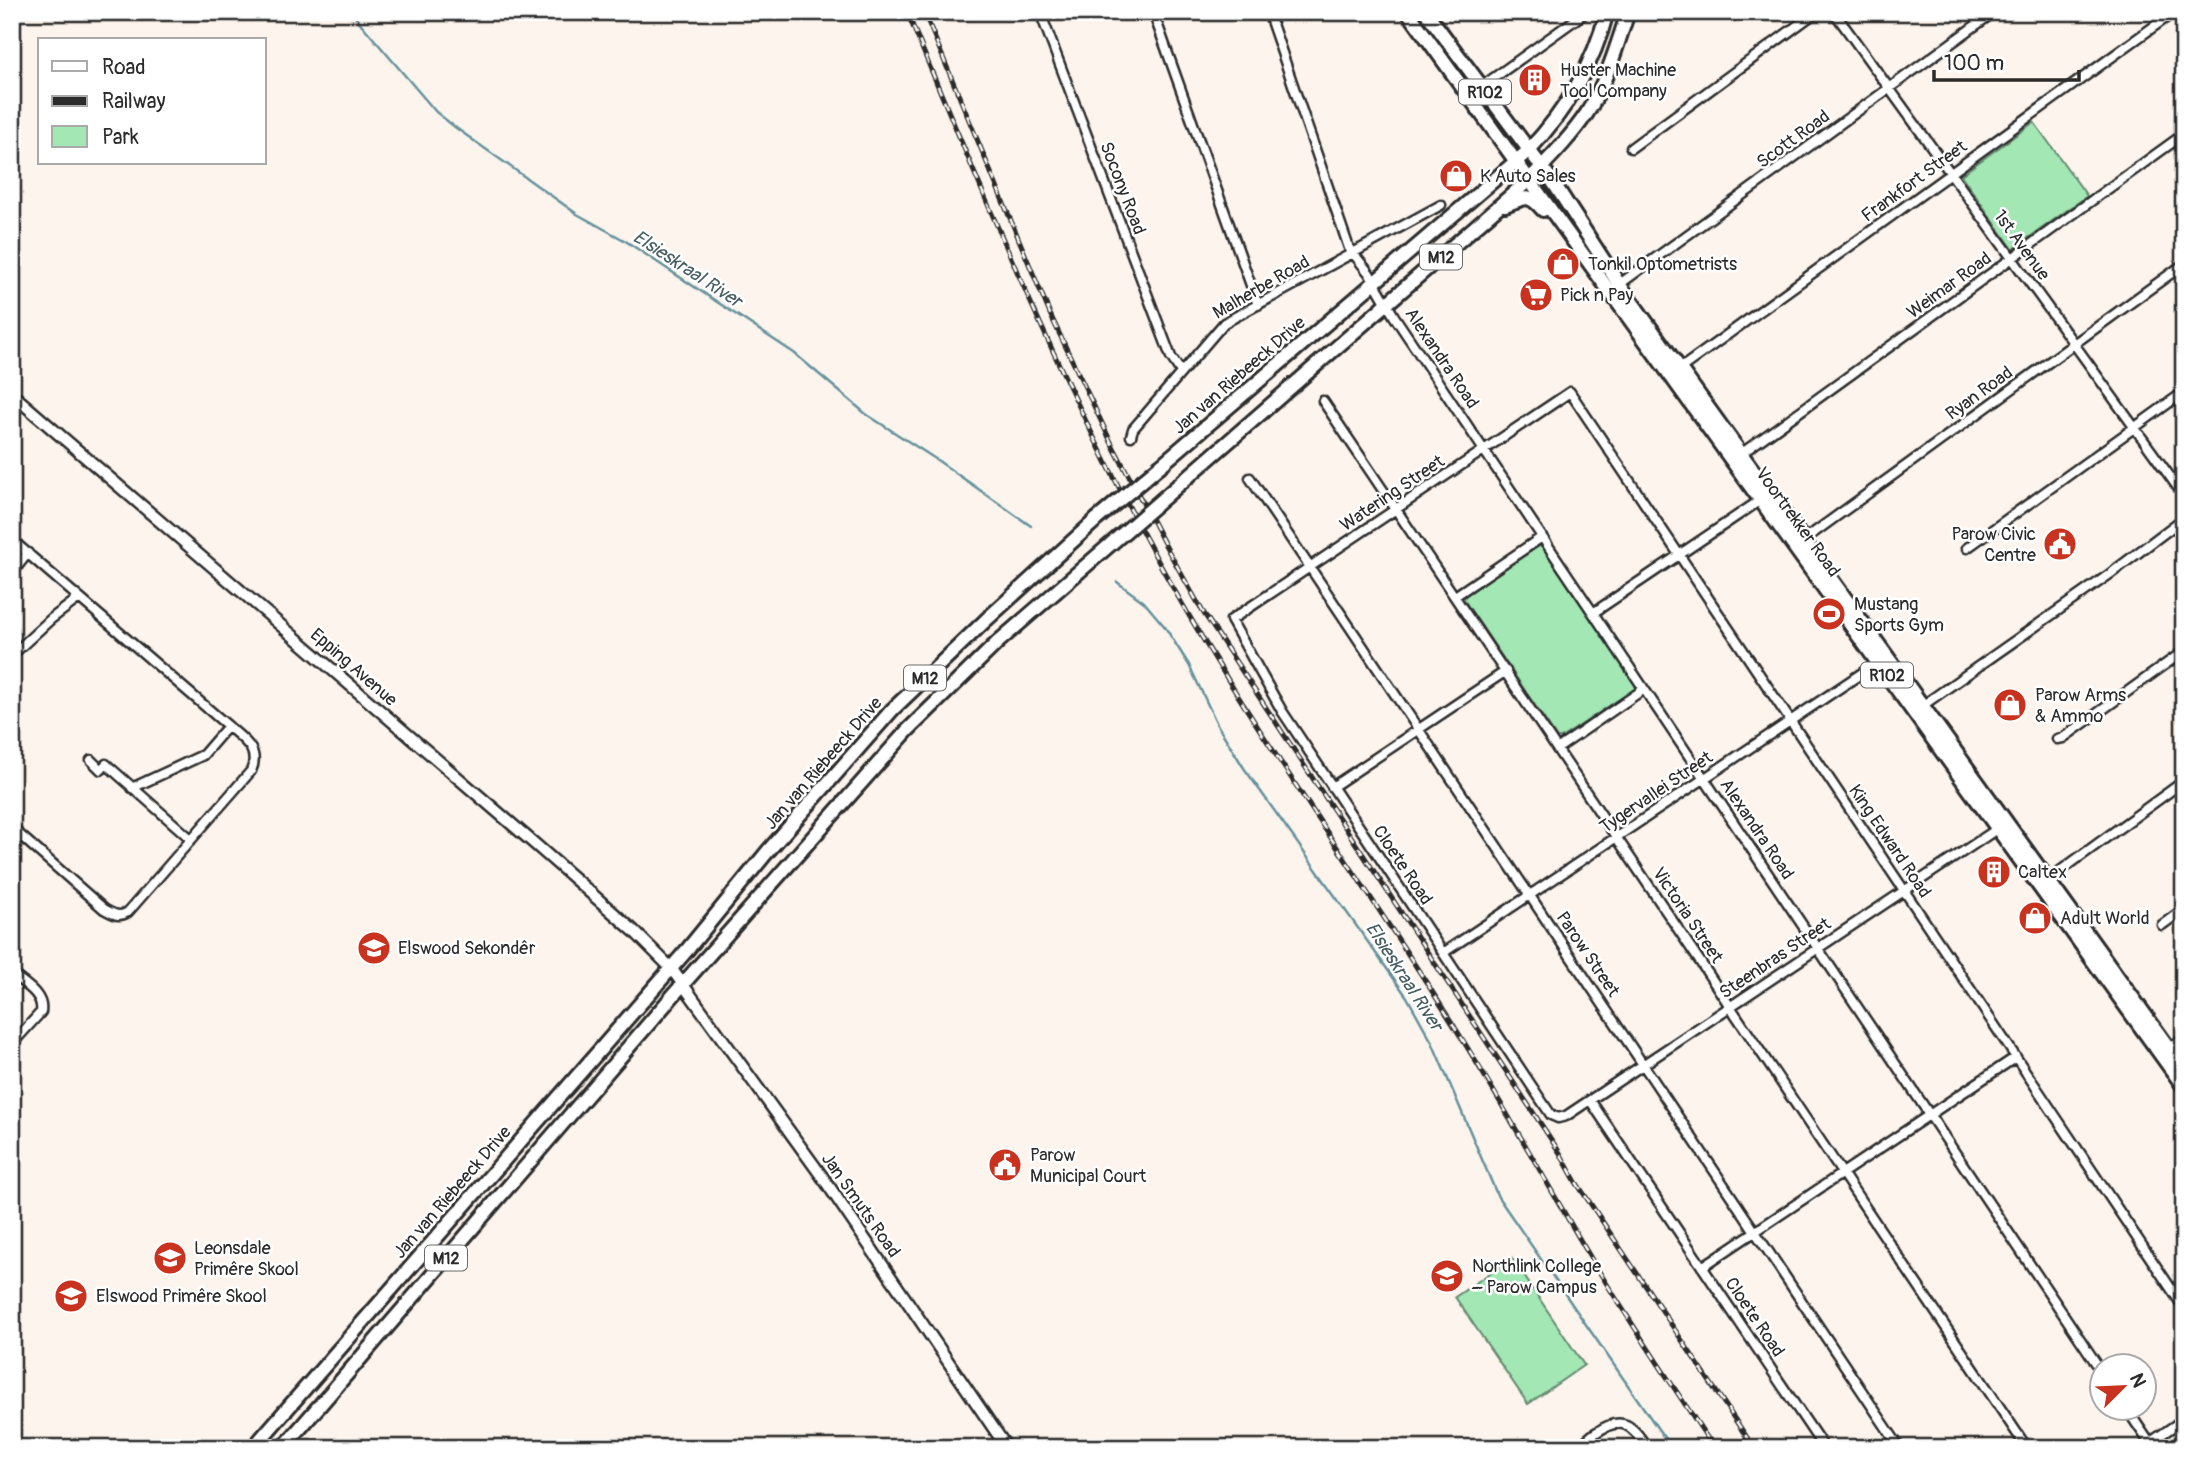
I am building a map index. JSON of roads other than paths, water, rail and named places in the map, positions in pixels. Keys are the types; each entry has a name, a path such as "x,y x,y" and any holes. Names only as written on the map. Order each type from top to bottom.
{"main road":[{"name":"Voortrekker Road","path":"1408,12 1575,243 1614,288 1676,372 2165,1053 2184,1087"},
{"name":"Voortrekker Road","path":"1426,12 1573,212 1614,288"},
{"name":"M12","path":"1528,150 1566,106 1578,86 1590,62 1607,12"},
{"name":"M12","path":"282,1448 683,984 907,731 998,642 1530,179 1571,134 1598,93 1628,12"},
{"name":"Jan van Riebeeck Drive","path":"253,1448 892,710 1097,519 1528,150"},
{"path":"1495,209 1523,198 1534,200 1558,229 1575,243"},
{"name":"Voortrekker Road","path":"2165,1053 2184,1069"}],"street":[{"name":"Socony Road","path":"1040,12 1171,357 1181,372"},
{"path":"1153,12 1258,305"},
{"name":"Alexandra Road","path":"1268,12 1349,248 2089,1352"},
{"path":"1481,87 1586,12"},
{"path":"1631,148 1816,12"},
{"name":"1st Avenue","path":"1835,12 2184,496"},
{"name":"Scott Road","path":"1614,288 1994,12"},
{"name":"Frankfort Street","path":"1676,372 2174,12"},
{"name":"Weimar Road","path":"1737,458 2184,134"},
{"name":"Malherbe Road","path":"1131,436 1133,429 1218,329 1441,205"},
{"name":"Ryan Road","path":"1798,544 2184,264"},
{"path":"1967,548 2184,392"},
{"name":"Watering Street","path":"1231,620 1570,393"},
{"name":"King Edward Road","path":"1570,393 2184,1307"},
{"name":"Epping Avenue","path":"12,394 634,931 683,984"},
{"name":"Victoria Street","path":"1323,401 2027,1448"},
{"name":"Parow Street","path":"1250,478 1900,1448"},
{"path":"1593,612 1765,497"},
{"path":"1917,710 2184,518"},
{"path":"1455,596 1542,537"},
{"path":"12,540 228,726 254,751 255,758 251,771 128,912 121,916 113,915 104,909 12,828"},
{"path":"12,573 28,554"},
{"path":"12,655 51,618 79,598"},
{"name":"Cloete Road","path":"1231,620 1282,711 1332,787 1551,1115 1560,1118"},
{"path":"2057,738 2063,738 2184,651"},
{"name":"Tygervallei Street","path":"1443,953 1883,659"},
{"path":"1332,787 1506,671"},
{"path":"1557,749 1644,689"},
{"path":"132,788 203,755 228,726"},
{"path":"91,760 101,770 106,764 191,839"},
{"path":"2043,883 2184,781"},
{"name":"Steenbras Street","path":"1560,1118 2003,825"},
{"path":"2162,925 2184,909"},
{"path":"12,974 40,999 40,1012 12,1044"},
{"name":"Jan Smuts Road","path":"683,984 826,1182 1007,1448"},
{"path":"2165,1053 2184,1038"},
{"path":"1702,1267 2016,1057"},
{"name":"Cloete Road","path":"1590,1100 1824,1448"},
{"path":"2134,1422 2148,1446 2184,1419"},
{"path":"1582,1448 1590,1437 1614,1423 1626,1424 1633,1429 1647,1448"}],"waterway":[{"name":"Elsieskraal River","path":"351,12 436,112 456,128 577,214 624,240 794,353 866,414 1031,526"},
{"name":"Elsieskraal River","path":"1117,582 1144,602 1165,627 1189,665 1218,726 1244,768 1407,997 1432,1042 1498,1197 1665,1439"}],"railway":[{"path":"907,12 993,216 1084,417 1183,606 1253,719 1456,1028 1592,1260 1714,1448"},
{"path":"924,12 1050,314 1111,442 1203,612 1560,1153 1576,1182 1754,1448"}],"place":[{"name":"Huster Machine Tool Company","path":"1535,80"},
{"name":"K Auto Sales","path":"1456,176"},
{"name":"Tonkil Optometrists","path":"1563,264"},
{"name":"Pick n Pay","path":"1536,295"},
{"name":"Parow Civic Centre","path":"2060,544"},
{"name":"Mustang Sports Gym","path":"1829,614"},
{"name":"Parow Arms & Ammo","path":"2010,705"},
{"name":"Caltex","path":"1994,872"},
{"name":"Adult World","path":"2035,918"},
{"name":"Elswood Sekondêr","path":"374,948"},
{"name":"Parow Municipal Court","path":"1005,1165"},
{"name":"Leonsdale Primêre Skool","path":"170,1258"},
{"name":"Northlink College – Parow Campus","path":"1447,1276"},
{"name":"Elswood Primêre Skool","path":"71,1296"}]}
